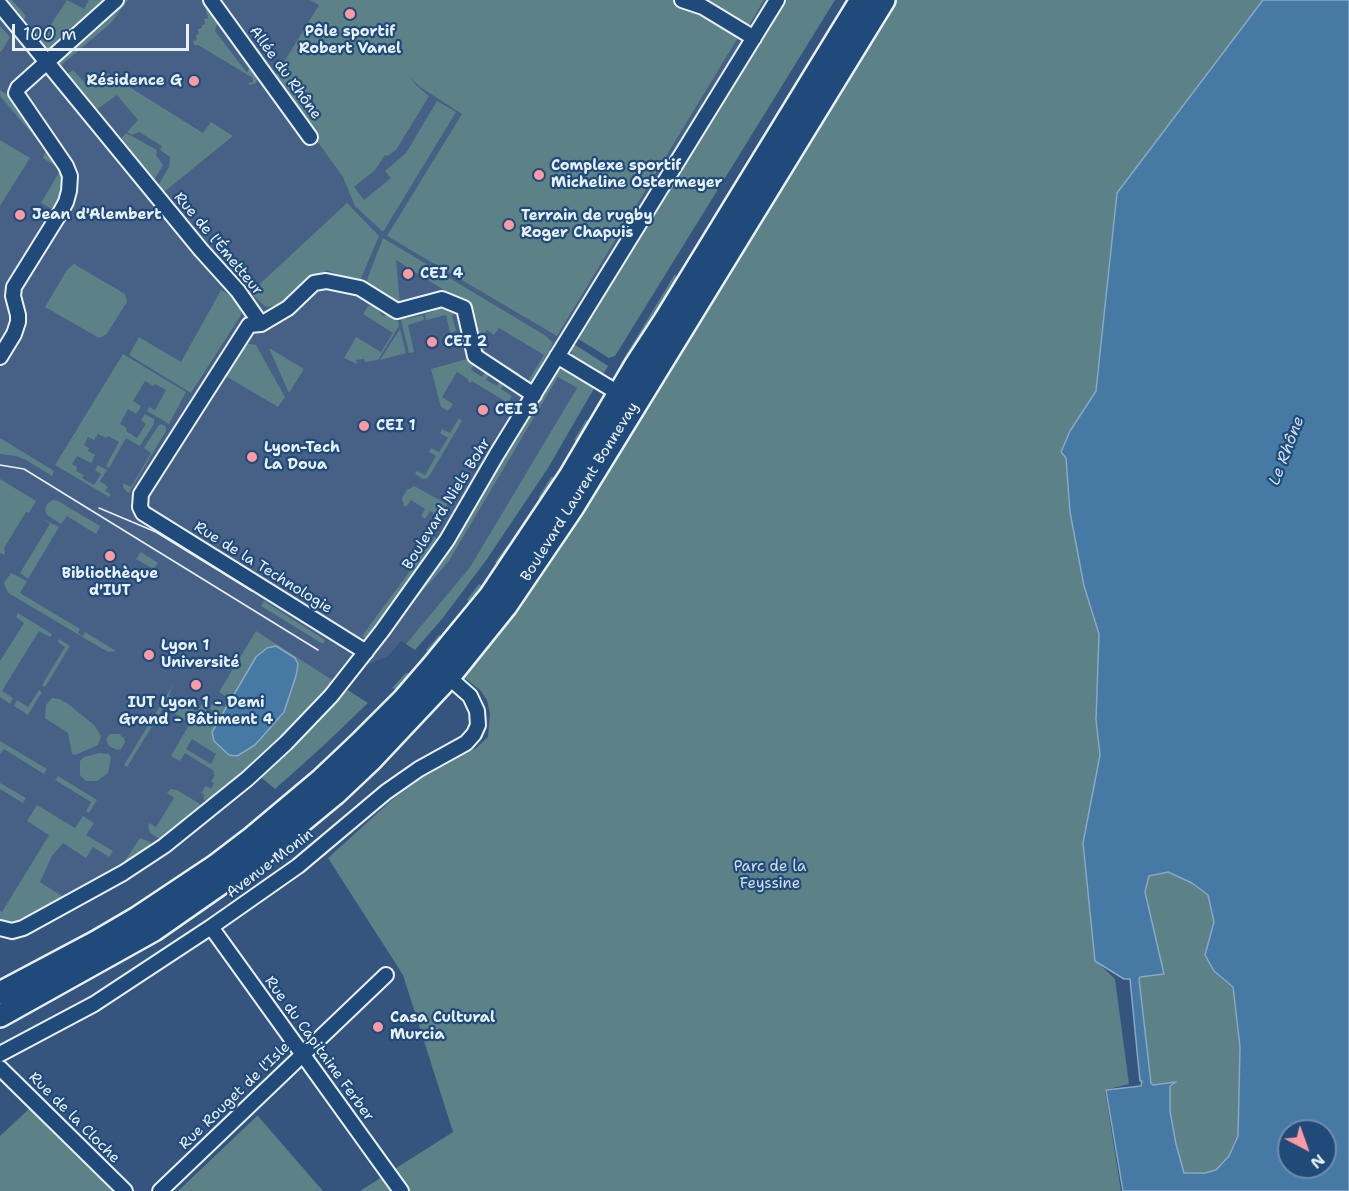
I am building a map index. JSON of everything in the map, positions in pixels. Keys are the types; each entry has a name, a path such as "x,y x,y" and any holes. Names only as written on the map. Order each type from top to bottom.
{"main road":[{"name":"Boulevard Laurent Bonnevay","path":"0,1016 154,930 260,856 356,773 442,670 506,606 540,559 627,398 861,0"},
{"name":"Boulevard Laurent Bonnevay","path":"627,398 884,0"},
{"name":"Boulevard Laurent Bonnevay","path":"0,993 77,953 137,918 215,866 322,780 403,700 442,670"}],"street":[{"path":"0,357 18,322 13,296 14,287 66,202 70,176 66,166 16,93 18,88 116,0"},
{"name":"Allée du Rhône","path":"211,0 310,137"},
{"path":"682,0 703,7 754,38"},
{"name":"Boulevard Niels Bohr","path":"0,928 7,931 18,930 123,873 192,825 286,743 319,710 419,582 447,540 557,356 777,0"},
{"name":"Rue de l'Émetteur","path":"0,5 201,250 238,291 261,324"},
{"path":"261,324 288,308 314,283 323,282 360,288 397,311 442,299 464,308 476,356 534,395"},
{"name":"Rue de la Technologie","path":"261,324 249,325 141,494 140,507 143,513 366,651"},
{"path":"557,356 627,398"},
{"name":"Avenue Monin","path":"0,1054 94,1004 211,927 298,866 386,792 418,769 466,742 474,734 478,725 477,711 471,696 442,670"},
{"name":"Rue du Capitaine Ferber","path":"211,927 401,1191"},
{"name":"Rue Rouget de l'Isle","path":"160,1191 386,975"},
{"name":"Rue de la Cloche","path":"0,1068 125,1191"}],"shaded area":[{"name":"Lyon-Tech La Doua","path":"0,0 782,0 453,542 411,602 449,561 558,377 577,388 470,567 406,644 401,641 388,656 362,667 319,722 198,831 94,899 13,942 0,936"}],"green space":[{"path":"0,0 12,0 26,16 25,19 21,21"},
{"path":"67,0 84,9 89,0 106,0 52,49 44,51 30,33 31,29 39,28 46,32"},
{"path":"128,0 111,23 59,67 58,61"},
{"name":"Complexe sportif Micheline Ostermeyer","path":"310,0 764,0 748,27 745,26 557,336 387,236 462,114 420,87 409,76 417,86 429,96 396,150 385,155 375,170 354,187 364,200 391,178 385,171 406,153 437,101 456,112 383,232 355,206 343,177 273,80 319,5"},
{"path":"782,0 835,0 615,356 609,358 577,338"},
{"name":"Parc de la Feyssine","path":"890,0 1263,0 1117,193 1096,391 1070,431 1066,458 1070,512 1084,586 1099,634 1096,720 1100,755 1083,843 1095,960 1115,979 1129,1084 1105,1090 1121,1191 360,1191 453,1132 403,975 328,858 394,798 422,778 476,748 488,737 490,714 487,700 481,691 465,678 462,681 459,678"},
{"path":"206,4 218,21 215,31 247,73 250,65 258,75 256,83 251,85 247,83 253,82 253,78 198,45 194,45 193,41 197,40 196,35 199,34 198,29 205,24 204,19 208,18"},
{"path":"0,26 10,37 1,52 0,51"},
{"path":"73,70 89,87 107,73 203,133 211,122 233,136 164,192 158,186 169,167 170,157 160,150 162,146 139,132 132,135 127,132 138,120 117,95 95,111 62,78"},
{"path":"0,90 8,95 38,135 39,142 0,96"},
{"path":"126,133 157,150 156,155 163,165 153,182 119,141"},
{"path":"0,140 30,158 0,206"},
{"path":"46,150 49,150 64,172 65,195 56,211 41,203 61,169 43,158"},
{"path":"347,203 379,236 359,283 327,270 286,304 266,307 250,293"},
{"path":"383,238 546,336 553,343 531,384 528,381 544,355 499,328 494,335 487,330 481,339 487,343 479,344 469,306 396,260 400,304 387,303 365,285"},
{"path":"74,264 125,294 127,302 106,335 99,338 45,307 67,270"},
{"path":"675,274 679,283 627,366 621,363"},
{"path":"221,290 240,301 241,315 191,393 129,355 139,337 181,362"},
{"path":"443,301 460,313 452,315 456,331 450,333 446,315 426,320 425,314 434,311 432,303"},
{"path":"373,305 383,316 396,312 399,326 378,360 365,362 364,359 356,360 357,364 344,358 356,337 381,352 393,333 363,314 368,306"},
{"path":"403,310 406,319 423,315 424,320 408,325 414,352 409,353 399,312"},
{"path":"400,329 406,353 380,360"},
{"path":"244,343 256,345 285,397 278,407 224,375"},
{"path":"574,344 608,366 602,376 573,358 571,351"},
{"path":"488,345 484,352 520,374 517,376 481,354 479,347"},
{"path":"269,348 304,369 289,393"},
{"path":"123,354 186,392 169,424 147,411 149,407 155,410 166,390 145,381 133,401 141,406 139,410 136,414 128,409 120,424 137,438 146,424 141,420 145,414 154,419 154,424 140,446 126,438 109,468 106,466 119,442 98,434 94,440 88,437 84,445 95,455 92,462 77,456 72,464 77,467 76,471 84,475 82,478 94,485 101,474 95,470 98,465 107,470 100,481 108,487 105,491 111,494 109,497 55,465"},
{"path":"471,358 475,363 471,370 482,377 487,370 490,372 486,380 497,386 502,379 505,381 501,389 512,396 508,403 472,381 470,383 457,372 442,397 453,404 448,411 441,407 431,369"},
{"path":"564,368 596,385 548,468 487,559 442,619 415,650 406,644 470,567 577,388 558,377 449,561 406,610 453,542 558,371"},
{"path":"459,418 462,421 428,478 423,479 415,474 417,471 425,475 436,456 429,452 431,448 439,452 448,438 440,433 442,429 450,433"},
{"path":"586,420 597,421 548,502 488,589 402,692 392,688 406,673 415,674 431,655 426,650 439,635 445,640 473,605 467,600 479,584 486,587 502,567 495,562 507,546 514,548 546,501 538,498 551,477 561,477 569,462 566,458 571,457 580,444 574,440"},
{"path":"161,424 166,427 166,431 129,493 123,487 123,483 131,487 151,453 144,448"},
{"path":"0,438 54,471 52,476 26,460 0,454"},
{"path":"0,479 36,501 29,513 26,512 4,548 5,555 0,553"},
{"path":"414,486 447,504 441,518 430,511 425,519 421,516 425,509 411,500 406,507 404,506 402,498 407,490"},
{"path":"53,500 100,526 96,534 67,516 61,524 47,515 45,510 47,504"},
{"path":"42,519 59,527 28,579 20,573 50,524"},
{"path":"435,537 438,542 369,640 362,636"},
{"path":"141,552 158,563 154,569 136,559"},
{"path":"11,573 27,581 20,593 80,629 78,633 83,636 85,632 116,651 108,652 10,594 4,583"},
{"path":"264,601 325,640 323,644 261,606"},
{"path":"18,613 52,634 50,637 39,631 2,691 13,698 10,704 0,697 0,661 24,623 16,617"},
{"path":"256,631 368,703 275,789 257,774 212,802 203,799 205,795 201,793 206,786 211,789 214,783 211,781 215,775 214,771 185,753 180,761 171,756 190,723 164,707 127,767 124,765 173,685 169,695 197,712 202,704 208,712 215,716 217,713 210,709 213,701 224,707 229,699 219,692","holes":["192,739 216,754 211,764 186,749"]},
{"path":"59,639 70,646 45,687 42,685 65,647 58,642"},
{"path":"39,690 42,692 28,715 14,706 17,700 28,707"},
{"path":"52,698 67,703 94,725 101,736 98,745 75,755 72,754 68,733 45,718 46,705"},
{"path":"110,734 119,734 124,738 125,742 121,749 117,750 109,746 106,739"},
{"path":"0,741 47,769 44,774 4,749 0,754"},
{"path":"99,753 109,754 111,758 108,773 97,781 86,781 80,775 80,761 84,757"},
{"path":"58,776 97,800 89,813 86,811 91,802 55,780"},
{"path":"0,783 26,798 23,803 0,789"},
{"path":"171,789 177,790 200,804 202,810 163,840 150,833 148,825 149,823 156,827 174,798 167,793"},
{"path":"37,805 75,828 83,816 94,823 86,835 113,851 109,857 93,847 86,858 63,843 52,856 40,882 68,900 23,923 9,925 0,921 0,911 2,912 49,835 27,821"},
{"path":"140,838 150,842 152,846 124,866 122,865"},
{"path":"1168,872 1192,883 1208,895 1214,922 1205,956 1219,976 1233,987 1240,1047 1238,1136 1229,1156 1216,1170 1205,1173 1184,1173 1170,1111 1170,1086 1174,1082 1151,1084 1138,979 1164,974 1145,892 1149,876"},
{"path":"31,1107 117,1191 0,1191 0,1136"},
{"path":"257,1116 323,1191 178,1191"}],"water":[{"name":"Le Rhône","path":"1263,0 1349,0 1349,1191 1123,1191 1106,1090 1141,1086 1142,1081 1140,1081 1130,979 1124,979 1095,961 1083,843 1100,755 1096,720 1099,634 1084,586 1070,512 1066,458 1061,452 1070,431 1096,391 1117,193","holes":["1168,872 1192,883 1208,895 1214,922 1205,955 1214,971 1233,987 1240,1047 1238,1136 1229,1156 1216,1170 1205,1173 1184,1173 1170,1111 1170,1086 1176,1082 1153,1085 1151,1083 1139,979 1164,974 1145,892 1149,876"]},
{"path":"276,646 295,658 298,664 284,712 255,745 237,756 229,755 214,741 212,732 256,657 267,648"}],"tram line":[{"path":"0,465 24,469 318,650"},
{"path":"99,508 156,532 252,591"}],"place":[{"name":"Pôle sportif Robert Vanel","path":"350,14"},
{"name":"Résidence G","path":"194,81"},
{"name":"Complexe sportif Micheline Ostermeyer","path":"539,175"},
{"name":"Jean d'Alembert","path":"20,215"},
{"name":"Terrain de rugby Roger Chapuis","path":"509,225"},
{"name":"CEI 4","path":"408,274"},
{"name":"CEI 2","path":"432,342"},
{"name":"CEI 3","path":"483,410"},
{"name":"CEI 1","path":"364,426"},
{"name":"Lyon-Tech La Doua","path":"252,457"},
{"name":"Bibliothèque d'IUT","path":"110,556"},
{"name":"Lyon 1 Université","path":"149,655"},
{"name":"IUT Lyon 1 - Demi Grand - Bâtiment 4","path":"196,685"},
{"name":"Casa Cultural Murcia","path":"378,1027"}]}
